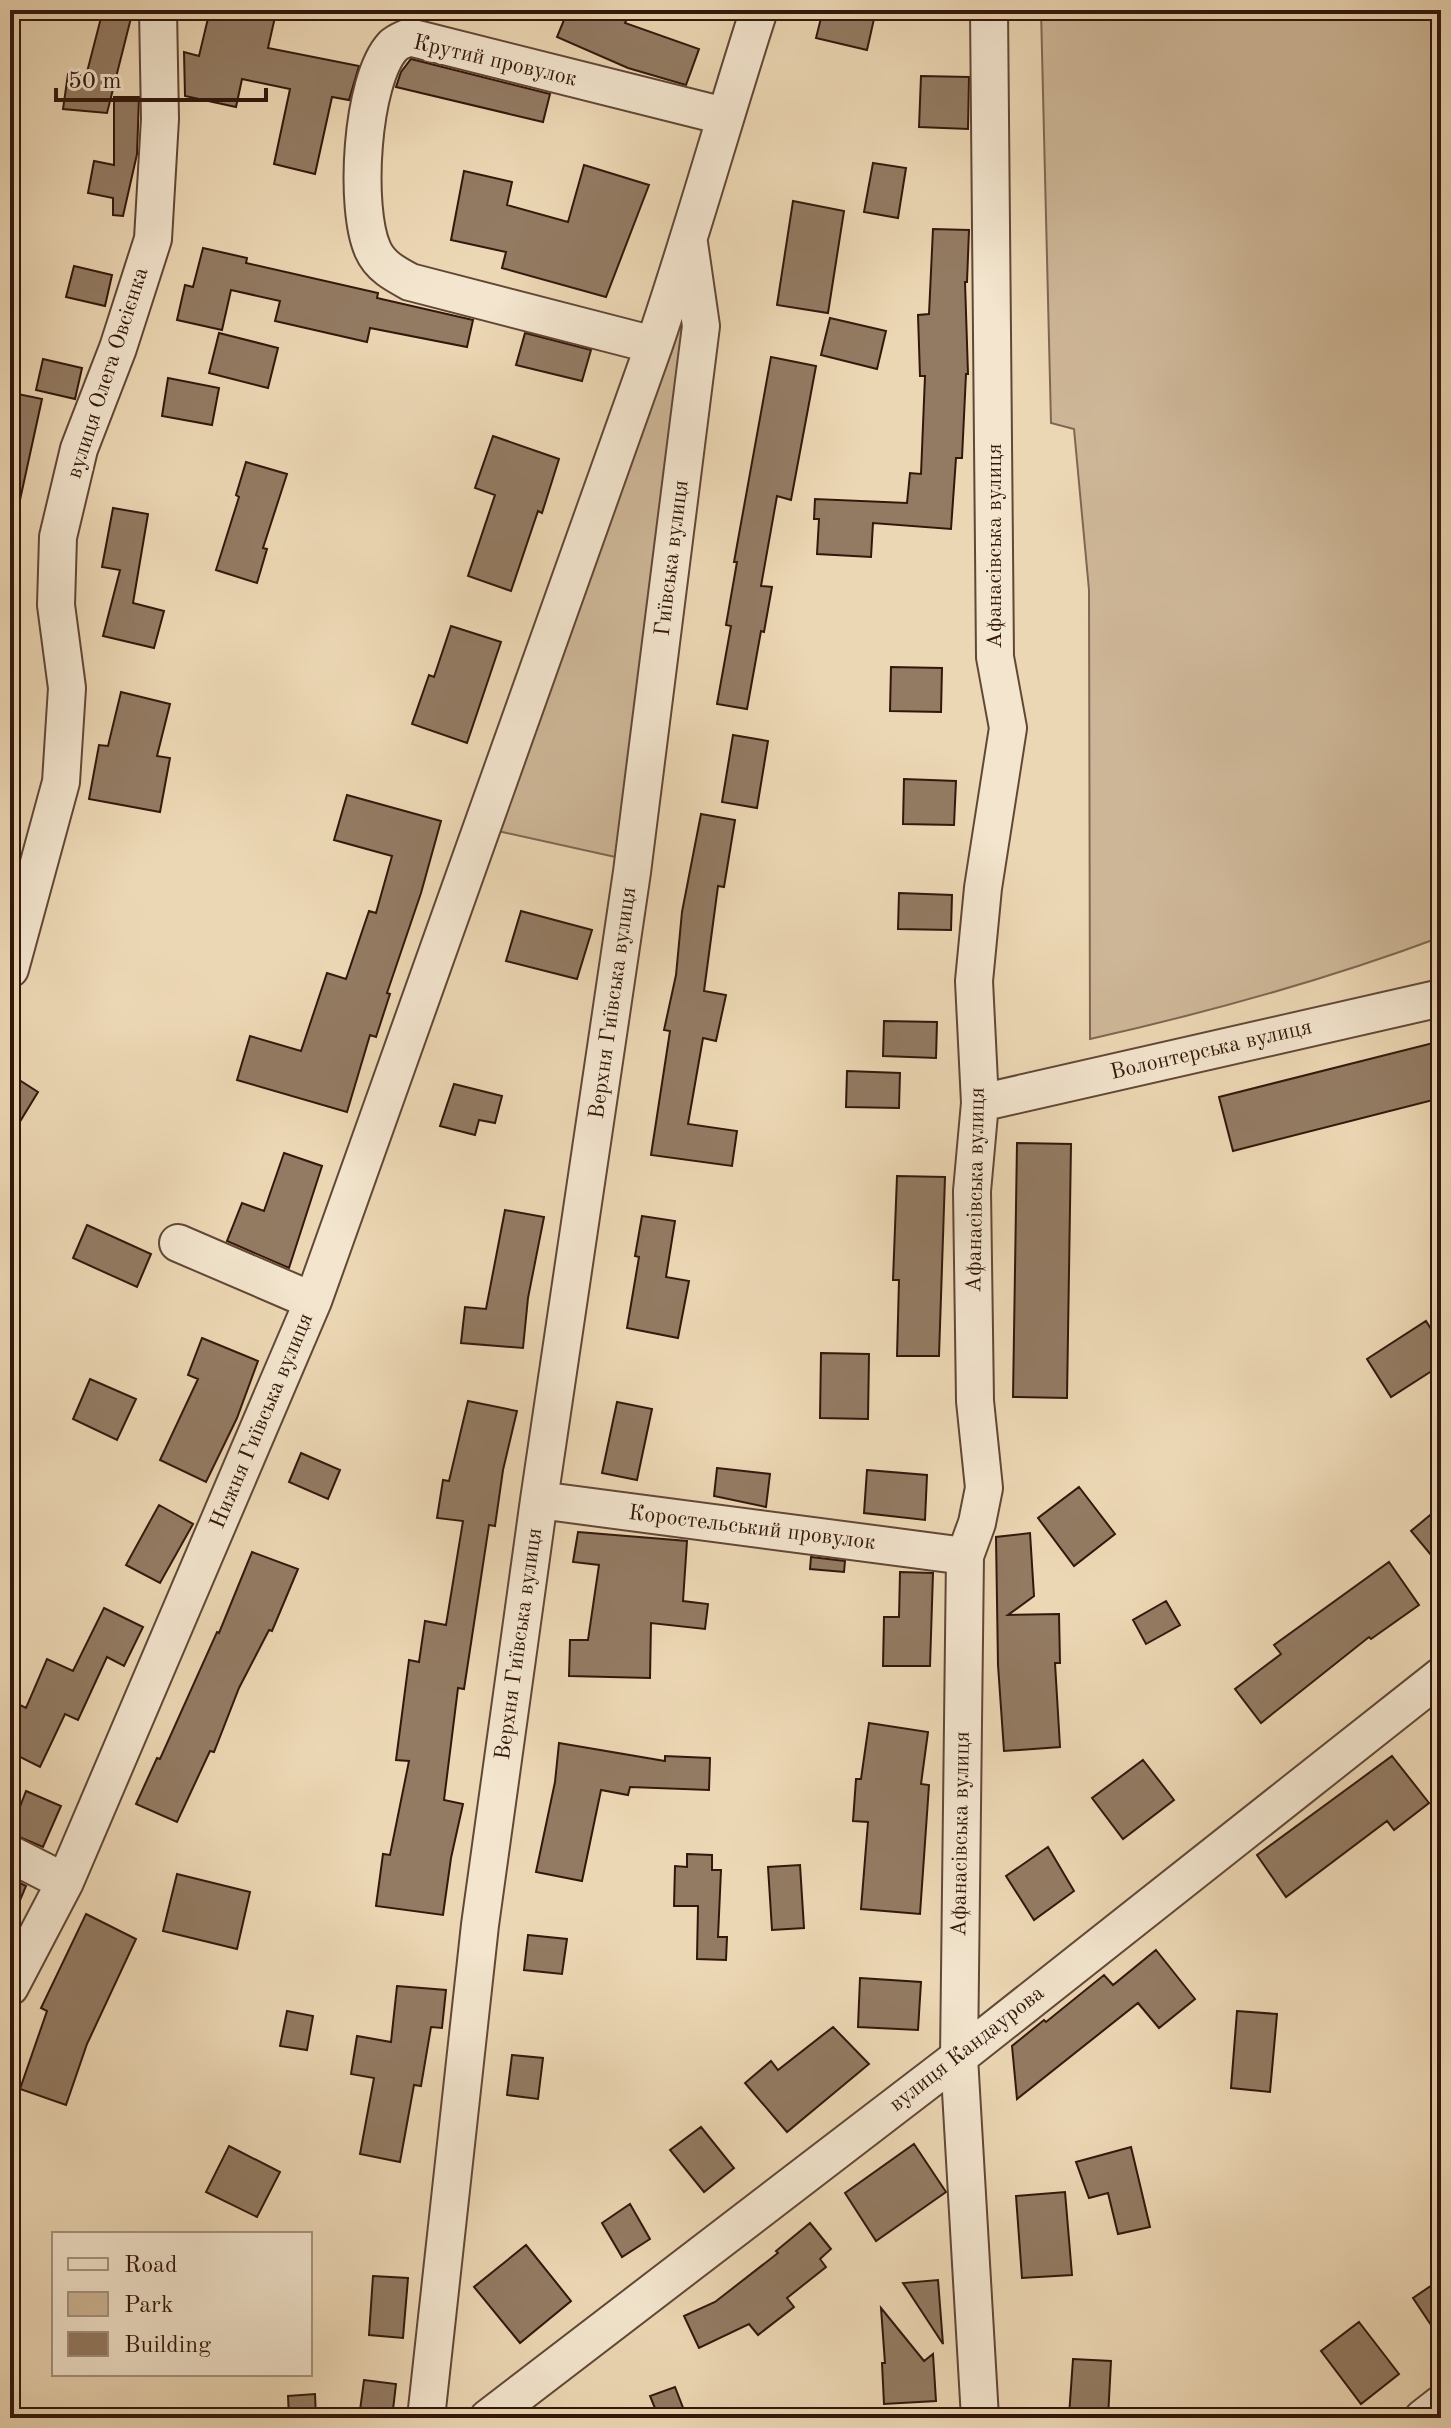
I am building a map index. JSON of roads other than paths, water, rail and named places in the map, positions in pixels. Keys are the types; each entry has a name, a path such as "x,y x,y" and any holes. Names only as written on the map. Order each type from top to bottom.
{"street":[{"name":"вулиця Олега Овсієнка","path":"10,969 61,782 67,688 56,605 58,537 79,449 118,348 153,239 160,119 158,10"},
{"name":"Гиївська вулиця","path":"477,840 689,243 724,116 759,10"},
{"name":"Афанасівська вулиця","path":"980,2418 959,2057 965,1556 977,1523 984,1488 975,1401 972,1191 980,1103 974,981 983,888 1008,728 995,657 989,10"},
{"name":"Крутий провулок","path":"654,345 410,282 386,268 373,252 362,213 362,164 376,85 384,59 394,44 409,37 724,116"},
{"name":"Гиївська вулиця","path":"632,872 701,326 689,243"},
{"name":"Нижня Гиївська вулиця","path":"10,1987 65,1882 313,1301 477,840"},
{"name":"Верхня Гиївська вулиця","path":"426,2418 480,1925 632,872"},
{"name":"Волонтерська вулиця","path":"980,1103 1441,998"},
{"path":"178,1243 313,1301"},
{"name":"Коростельський провулок","path":"539,1500 965,1556"},
{"name":"вулиця Кандаурова","path":"488,2418 959,2057 1441,1676"},
{"path":"10,1854 65,1882"},
{"path":"1423,2418 1441,2404"}]}
